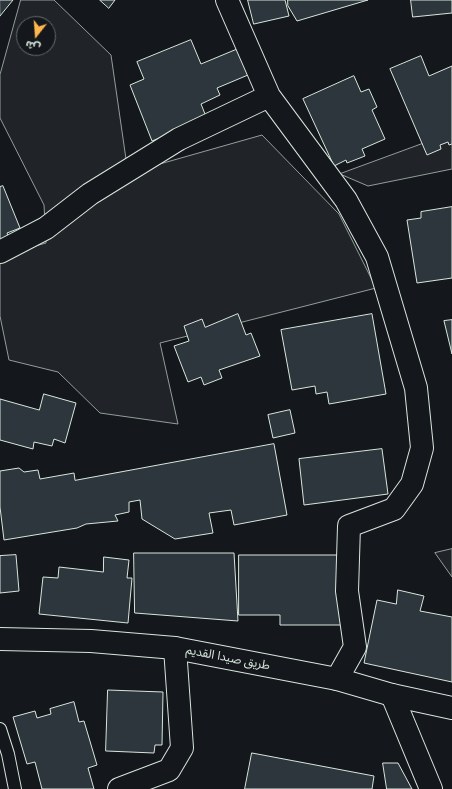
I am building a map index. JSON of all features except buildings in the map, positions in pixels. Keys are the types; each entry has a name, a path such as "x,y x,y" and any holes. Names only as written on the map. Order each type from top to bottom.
{"main road":[{"path":"227,0 269,96 346,200 377,257 416,388 422,448 412,484 394,509 350,526 347,591 355,647 337,679"},
{"path":"0,252 46,228 90,194 179,139 269,96"},
{"name":"طريق صيدا القديم","path":"0,639 91,641 175,648 337,679 392,695 452,708"},
{"path":"119,789 169,770 182,748 175,648"},
{"path":"392,695 431,789"}],"lane":[{"path":"0,729 8,754 15,789"}],"shaded area":[{"path":"21,0 54,0 111,55 128,173 262,135 339,214 376,288 160,343 178,424 100,413 58,372 9,360 0,316 0,256 46,243 44,205 0,118 0,75 16,18 16,56 56,56 56,16 17,16"},
{"path":"452,133 452,169 368,186 340,174"},
{"path":"452,549 452,577 435,553"}]}
